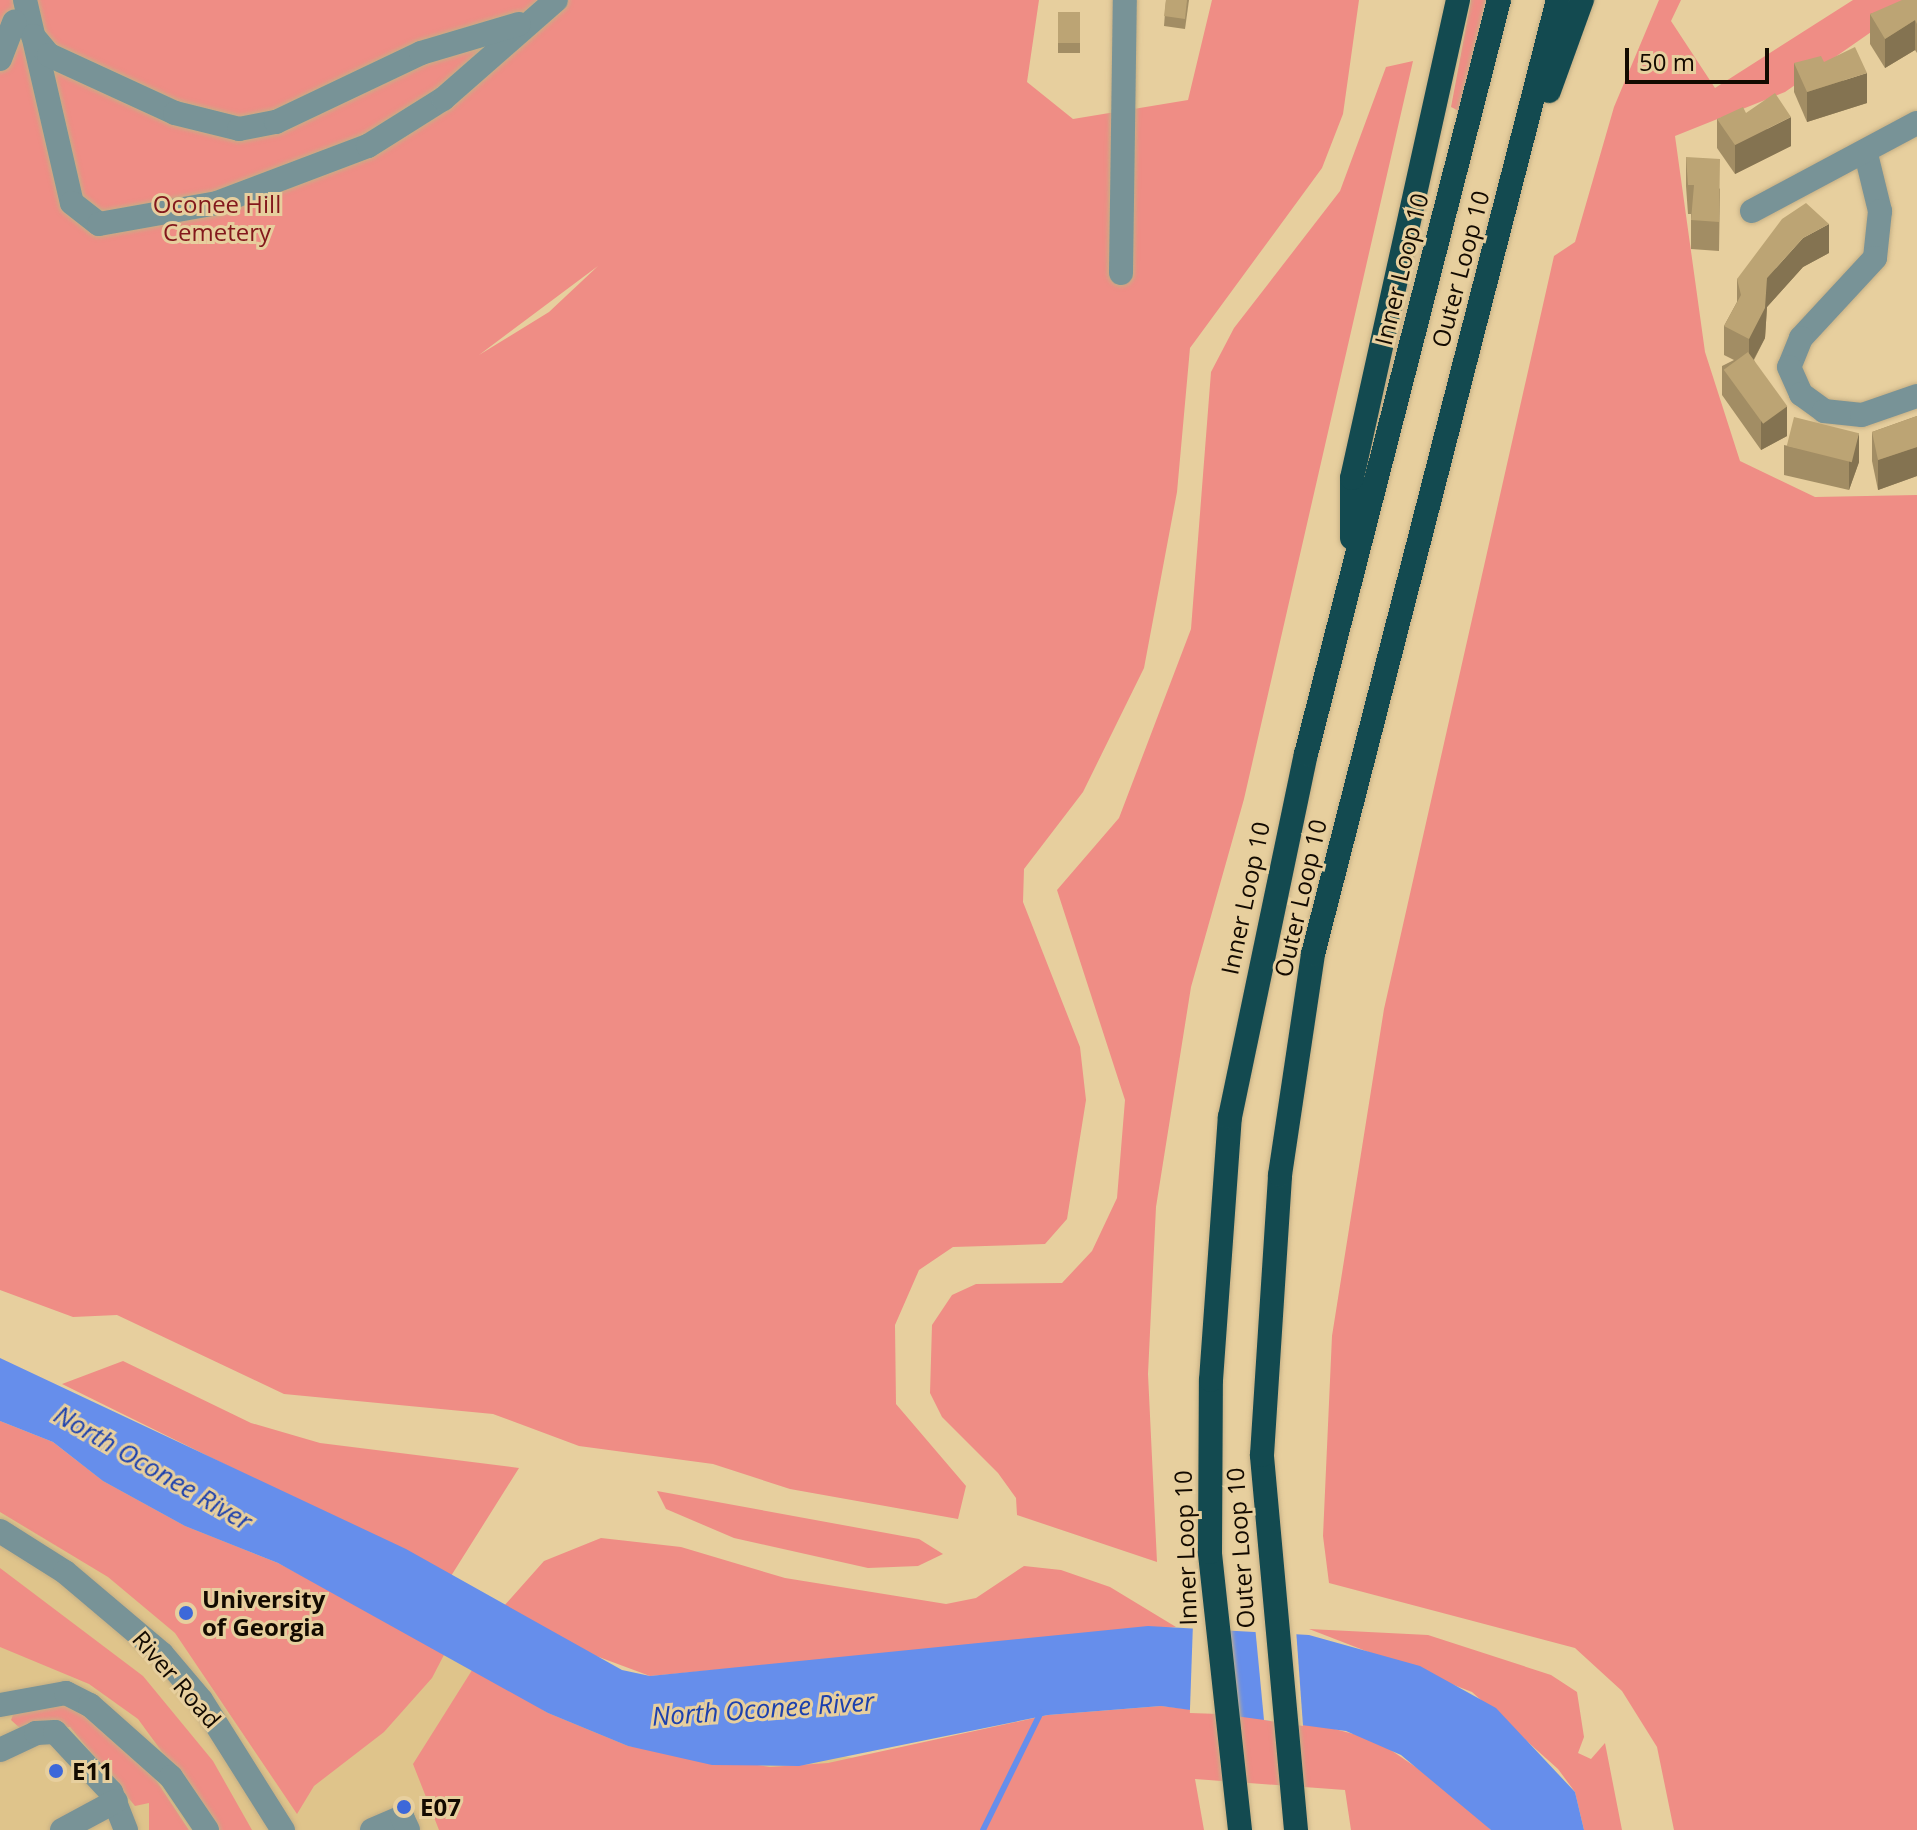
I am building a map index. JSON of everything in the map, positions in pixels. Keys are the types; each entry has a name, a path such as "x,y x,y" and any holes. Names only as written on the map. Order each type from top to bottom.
{"highway":[{"path":"1351,575 1352,478 1440,109 1458,0"},
{"name":"Inner Loop 10","path":"1240,1830 1232,1784 1210,1552 1212,1366 1230,1117 1278,872 1499,0"},
{"name":"Outer Loop 10","path":"1296,1830 1290,1798 1267,1564 1265,1347 1280,1175 1313,954 1558,0"},
{"path":"1523,138 1546,102 1582,0"}],"street":[{"path":"19,20 72,203 99,224 217,203 368,146 443,99 527,22 556,0"},
{"path":"1121,273 1125,0"},
{"path":"19,20 49,55 175,113 239,129 276,122 421,53 527,22"},
{"path":"0,59 19,20"},
{"path":"1752,211 1866,154 1917,123"},
{"path":"1866,154 1880,211 1875,258 1801,338 1789,367 1801,394 1824,411 1862,415 1917,396"},
{"name":"River Road","path":"0,1531 65,1572 162,1654 209,1711 283,1830"},
{"path":"0,1705 66,1693 90,1705 171,1777 207,1830"},
{"path":"0,1750 55,1732 116,1801 126,1830"},
{"path":"62,1830 116,1801"},
{"path":"372,1830 402,1817 408,1830"}],"shaded area":[{"name":"University of Georgia","path":"0,1421 498,1682 1190,1830 0,1830"}],"green space":[{"name":"Oconee Hill Cemetery","path":"0,0 1039,0 1027,82 1073,119 1188,100 1212,0 1359,0 1343,114 1322,168 1190,348 1177,492 1144,668 1083,792 1024,869 1023,902 1080,1047 1086,1100 1067,1219 1045,1244 953,1247 919,1270 895,1325 896,1404 966,1486 958,1519 790,1489 713,1464 579,1446 493,1414 284,1394 117,1315 73,1317 0,1290","holes":["598,266 549,312 479,355"]},
{"path":"1471,0 1486,0 1459,111 1451,107"},
{"path":"1659,0 1681,0 1671,21 1715,88 1853,0 1917,0 1785,92 1675,136 1705,352 1740,461 1815,497 1917,495 1917,1830 1674,1830 1657,1747 1622,1691 1575,1648 1329,1583 1323,1536 1332,1336 1384,1009 1554,256 1575,242 1614,107"},
{"path":"1413,61 1244,799 1191,987 1156,1207 1148,1374 1157,1562 1017,1515 1016,1498 998,1473 942,1417 930,1393 932,1325 952,1295 976,1284 1062,1283 1092,1251 1117,1198 1125,1100 1057,890 1119,818 1191,629 1211,372 1234,328 1340,191 1386,67"},
{"path":"123,1361 251,1423 320,1443 519,1468 451,1576 62,1384"},
{"path":"0,1421 53,1442 103,1481 185,1526 278,1563 446,1651 432,1678 384,1732 314,1786 297,1814 175,1633 108,1577 0,1512"},
{"path":"657,1491 919,1539 943,1554 918,1566 868,1568 734,1538 666,1509"},
{"path":"601,1538 681,1547 785,1578 946,1604 976,1598 1024,1566 1061,1570 1110,1587 1176,1627 650,1676 572,1647 503,1607 544,1561"},
{"path":"0,1568 143,1676 213,1761 252,1830 219,1830 138,1719 89,1684 0,1647"},
{"path":"1309,1629 1428,1635 1551,1675 1577,1692 1584,1737 1578,1753 1591,1759 1605,1743 1622,1830 1584,1830 1575,1792 1558,1769 1472,1692"},
{"path":"474,1667 548,1713 628,1746 770,1767 828,1763 1048,1715 1161,1706 1312,1723 1376,1740 1451,1791 1491,1830 1351,1830 1345,1790 1195,1779 1204,1830 439,1830 413,1764"},
{"path":"63,1704 87,1713 154,1777 189,1830 149,1830 149,1803 135,1806 70,1727 21,1729 11,1720 15,1710"}],"water":[{"name":"North Oconee River","path":"0,1358 406,1549 622,1670 650,1676 1148,1626 1309,1635 1420,1666 1496,1708 1575,1792 1584,1830 1491,1830 1401,1755 1346,1731 1161,1706 1048,1715 799,1766 712,1765 628,1746 548,1713 278,1563 185,1526 103,1481 53,1442 0,1421"}],"pier":[{"path":"1193,1623 1230,1624 1227,1714 1190,1713"},
{"path":"1255,1626 1296,1629 1303,1726 1264,1720"}],"building":[{"path":"1166,0 1187,0 1185,19 1164,16"},
{"path":"1902,0 1917,0 1917,24 1915,20 1885,39 1870,14"},
{"path":"1058,12 1080,12 1080,43 1058,43"},
{"path":"1855,47 1867,73 1807,92 1794,63 1821,56 1824,62"},
{"path":"1775,93 1791,117 1735,145 1717,119 1743,107 1746,113"},
{"path":"1686,157 1720,159 1719,222 1691,220 1694,185 1688,185"},
{"path":"1806,203 1829,224 1803,238 1767,278 1765,308 1749,339 1724,326 1741,295 1737,279 1782,219"},
{"path":"1748,352 1787,406 1763,424 1724,370"},
{"path":"1917,416 1917,447 1878,460 1872,432"},
{"path":"1794,417 1859,433 1852,462 1787,446"}],"waterway":[{"path":"983,1830 1041,1712"}],"place":[{"name":"University of Georgia","path":"186,1613"},
{"name":"E11","path":"56,1771"},
{"name":"E07","path":"404,1807"}]}
